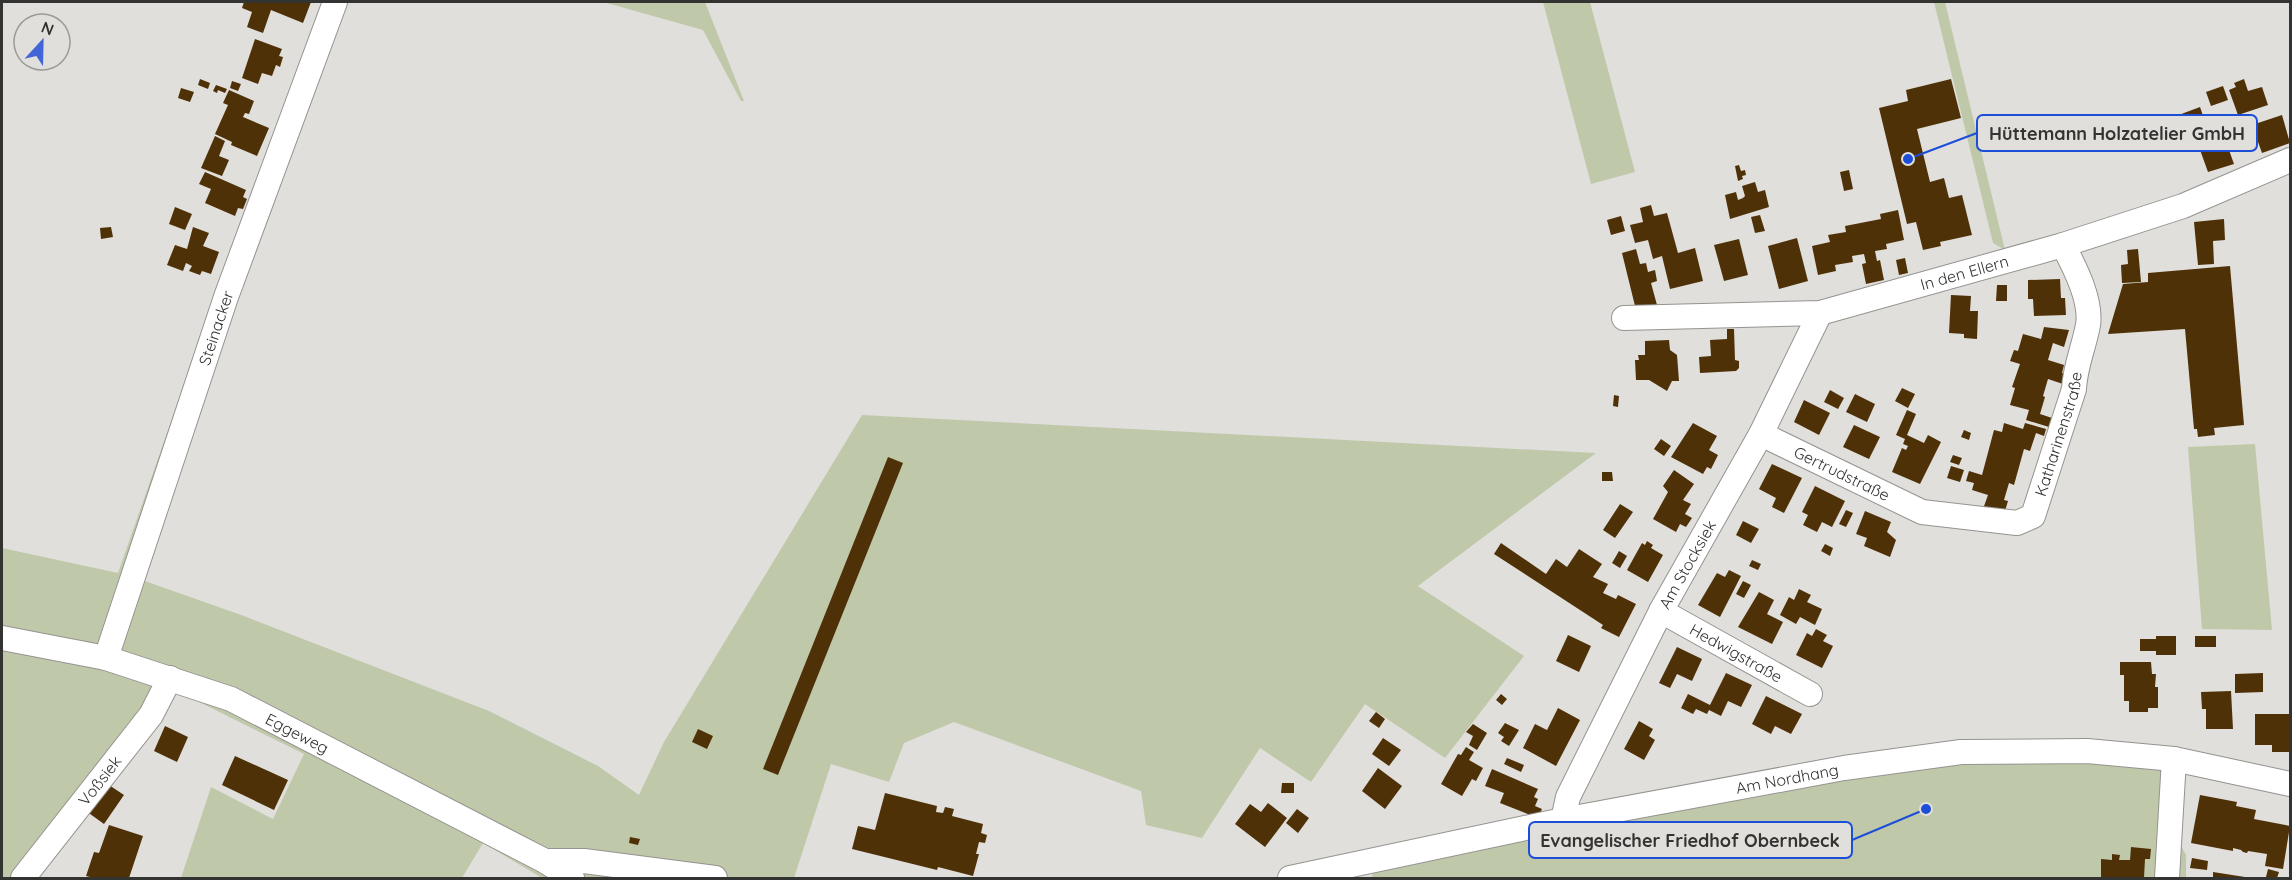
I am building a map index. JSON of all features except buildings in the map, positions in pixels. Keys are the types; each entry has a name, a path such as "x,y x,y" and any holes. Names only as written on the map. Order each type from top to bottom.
{"street":[{"name":"Steinacker","path":"106,658 226,297 334,2"},
{"name":"In den Ellern","path":"1624,318 1820,314 2063,245 2183,206 2290,160"},
{"name":"Katharinenstraße","path":"1922,512 2017,523 2033,516 2074,389 2075,371 2088,324 2089,312 2077,273 2063,245"},
{"name":"Am Stocksiek","path":"1563,820 1568,797 1661,611 1761,434 1820,314"},
{"name":"Gertrudstraße","path":"1761,434 1922,512"},
{"name":"Hedwigstraße","path":"1661,611 1810,694"},
{"name":"Eggeweg","path":"2,638 106,658 231,699 545,861 572,879"},
{"name":"Voßsiek","path":"23,879 151,715 170,678"},
{"name":"Am Nordhang","path":"1290,879 1563,820 1844,768 1961,752 2087,751 2174,759 2290,784"},
{"path":"2167,879 2174,759"},
{"path":"545,861 584,861 715,879"}],"green space":[{"path":"603,2 705,2 744,101 741,101 703,30"},
{"path":"1543,2 1590,2 1635,172 1591,184"},
{"path":"1934,2 1945,2 2005,250 1993,243"},
{"path":"214,299 234,299 142,580 244,616 489,711 598,766 639,795 664,742 862,415 1596,453 1418,586 1524,656 1445,758 1365,704 1311,782 1260,748 1202,838 1146,825 1141,791 954,722 904,743 889,782 831,764 794,878 542,878 483,843 462,878 181,878 211,787 273,819 304,754 169,687 31,878 2,878 2,548 118,573"},
{"path":"2255,444 2272,630 2202,629 2188,447"},
{"path":"1959,761 2095,762 2181,771 2176,836 2186,855 2186,878 1372,878 1373,870 1807,782"}],"place":[{"name":"Hüttemann Holzatelier GmbH","path":"1908,159"},
{"name":"Evangelischer Friedhof Obernbeck","path":"1926,809"}]}
